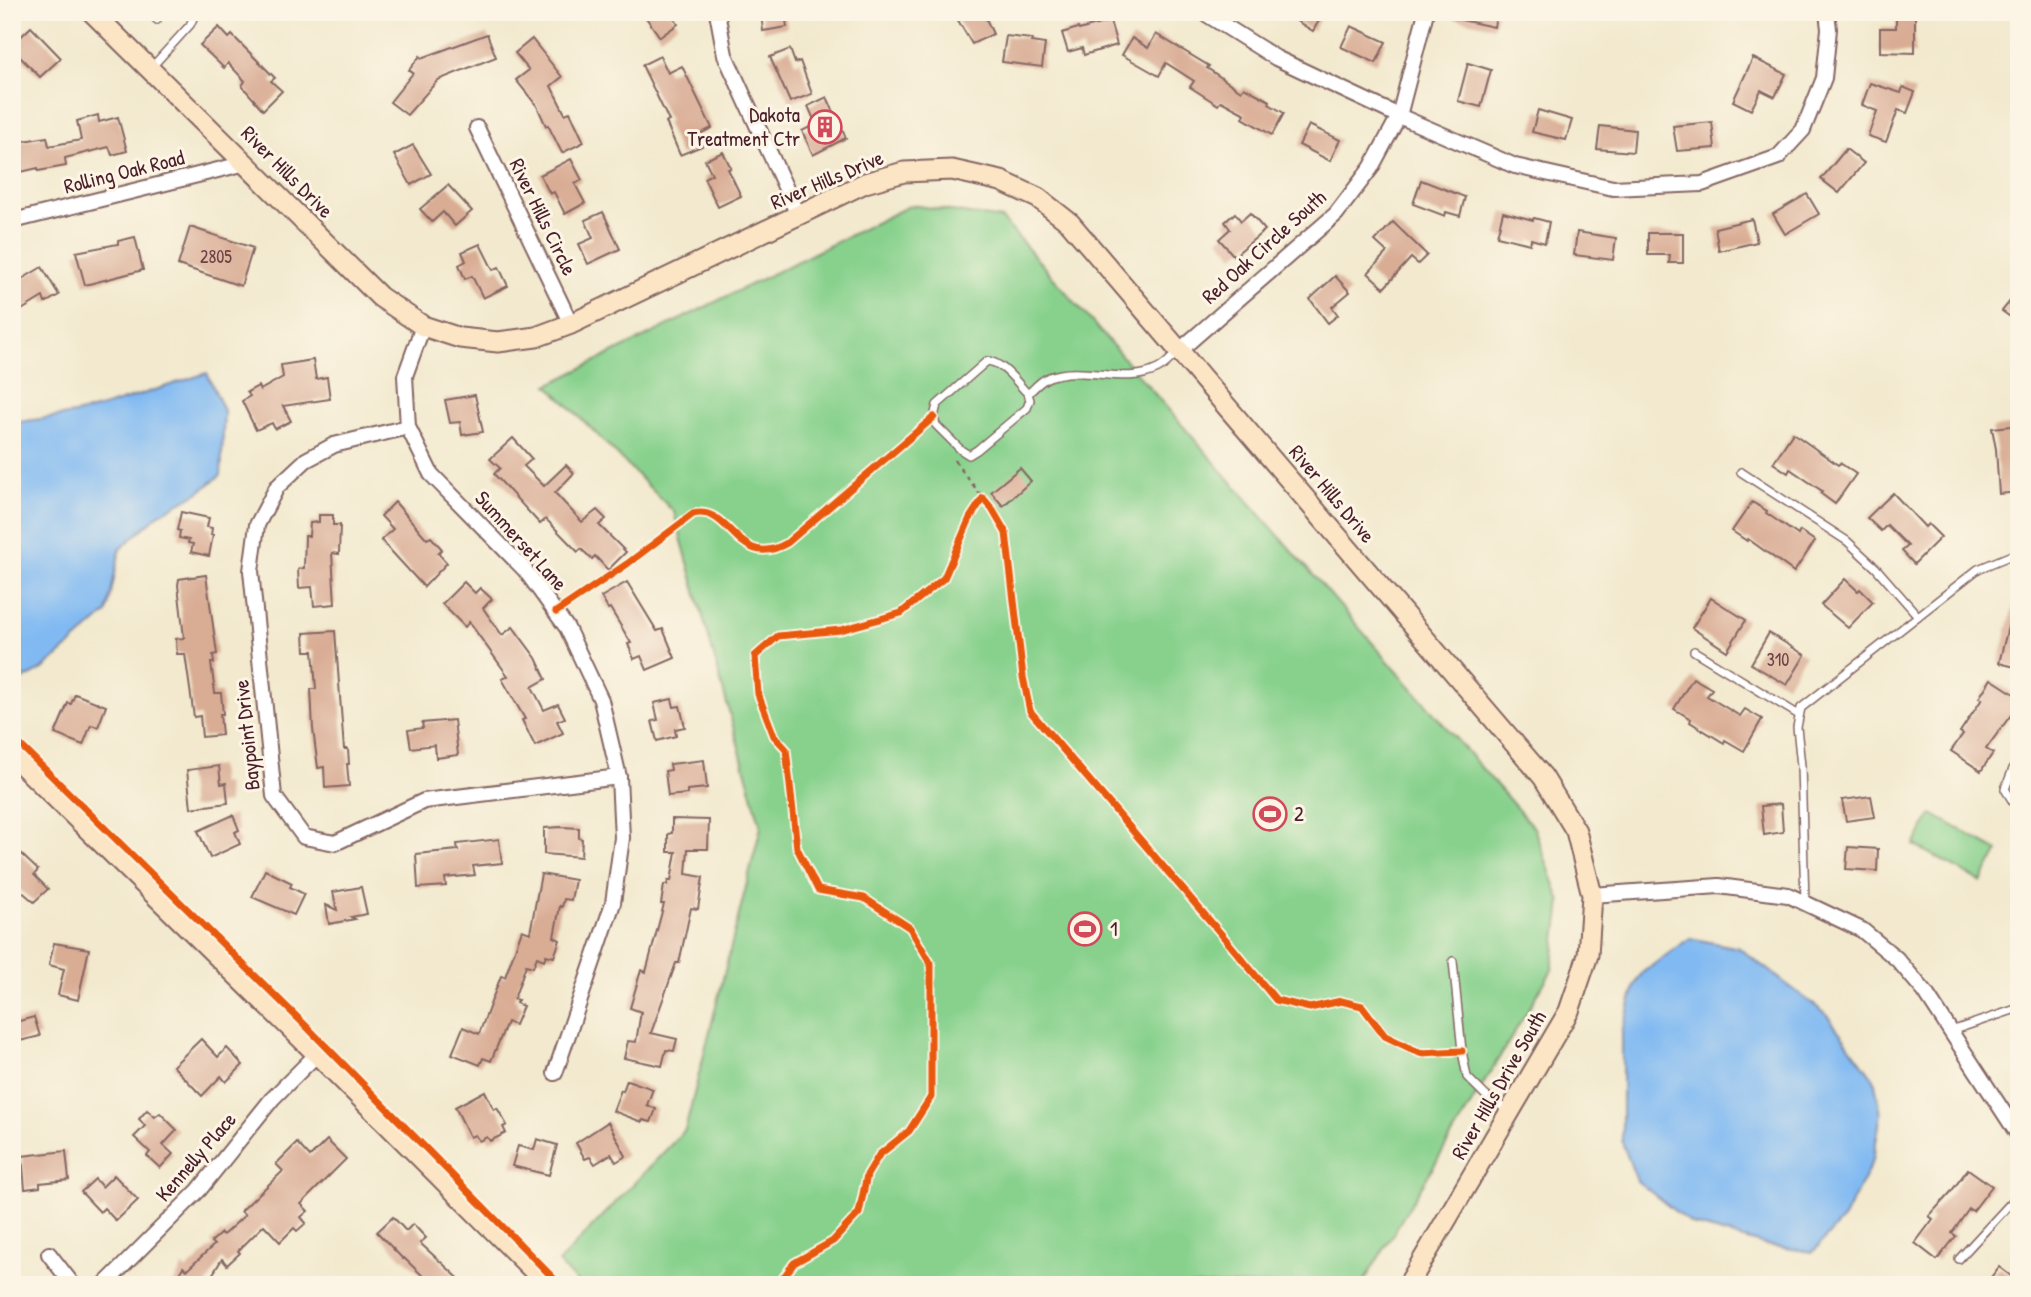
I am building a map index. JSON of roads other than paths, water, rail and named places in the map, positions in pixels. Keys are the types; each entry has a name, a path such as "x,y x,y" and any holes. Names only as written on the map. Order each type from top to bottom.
{"street":[{"name":"River Hills Drive","path":"92,12 380,297 423,326 460,338 498,342 536,337 572,324 865,183 904,172 951,170 1001,181 1038,198 1070,223 1543,777 1576,831 1592,895"},
{"path":"717,12 725,55 798,215"},
{"path":"1203,12 1276,58 1399,116 1515,166 1613,188 1702,184 1778,157 1803,130 1824,78 1829,29 1827,12"},
{"name":"Red Oak Circle South","path":"1180,351 1336,214 1371,168 1399,116 1426,12"},
{"name":"River Hills Circle","path":"477,128 572,324"},
{"name":"Rolling Oak Road","path":"12,219 246,163"},
{"name":"Summerset Lane","path":"423,326 405,376 408,427 431,474 525,570 567,628 601,700 619,777 622,838 613,903 555,1073"},
{"name":"Baypoint Drive","path":"408,427 334,445 306,460 277,487 257,525 251,571 274,796 304,837 335,842 424,801 619,777"},
{"path":"12,755 548,1285"},
{"path":"1592,895 1719,886 1788,895 1862,930 1897,959 1924,992 2019,1136"},
{"name":"River Hills Drive South","path":"1408,1285 1569,1010 1588,955 1592,895"},
{"name":"Kennelly Place","path":"104,1285 199,1190 272,1099 317,1054"},
{"path":"49,1254 73,1285"}],"lane":[{"path":"12,20 18,12"},
{"path":"150,12 157,20"},
{"path":"150,70 190,25 197,12"},
{"path":"1028,394 1048,378 1072,372 1128,375 1143,373 1159,368 1180,351"},
{"path":"987,361 1001,367 1028,394 1030,400 1027,408 969,454 961,450 936,425 934,416 937,405 987,361"},
{"path":"1741,472 1847,541 1901,594 1918,616"},
{"path":"1805,903 1801,766 1797,727 1801,708 1978,569 2019,552"},
{"path":"1694,651 1799,715"},
{"path":"2019,754 2005,789 2019,811"},
{"path":"1453,961 1467,1077 1486,1096 1510,1112"},
{"path":"1950,1031 2019,1008"},
{"path":"1959,1259 2019,1194"}],"water":[{"path":"207,373 224,411 221,475 199,492 158,515 120,549 107,613 43,669 21,681 12,681 12,423 103,407"},
{"path":"1690,938 1739,948 1826,1014 1874,1079 1881,1113 1873,1160 1844,1218 1813,1252 1765,1245 1691,1224 1637,1181 1622,1142 1622,1032 1635,986 1642,973"}],"place":[{"name":"Dakota Treatment Ctr","path":"825,127"},
{"name":"2","path":"1270,814"},
{"name":"1","path":"1085,929"}]}
